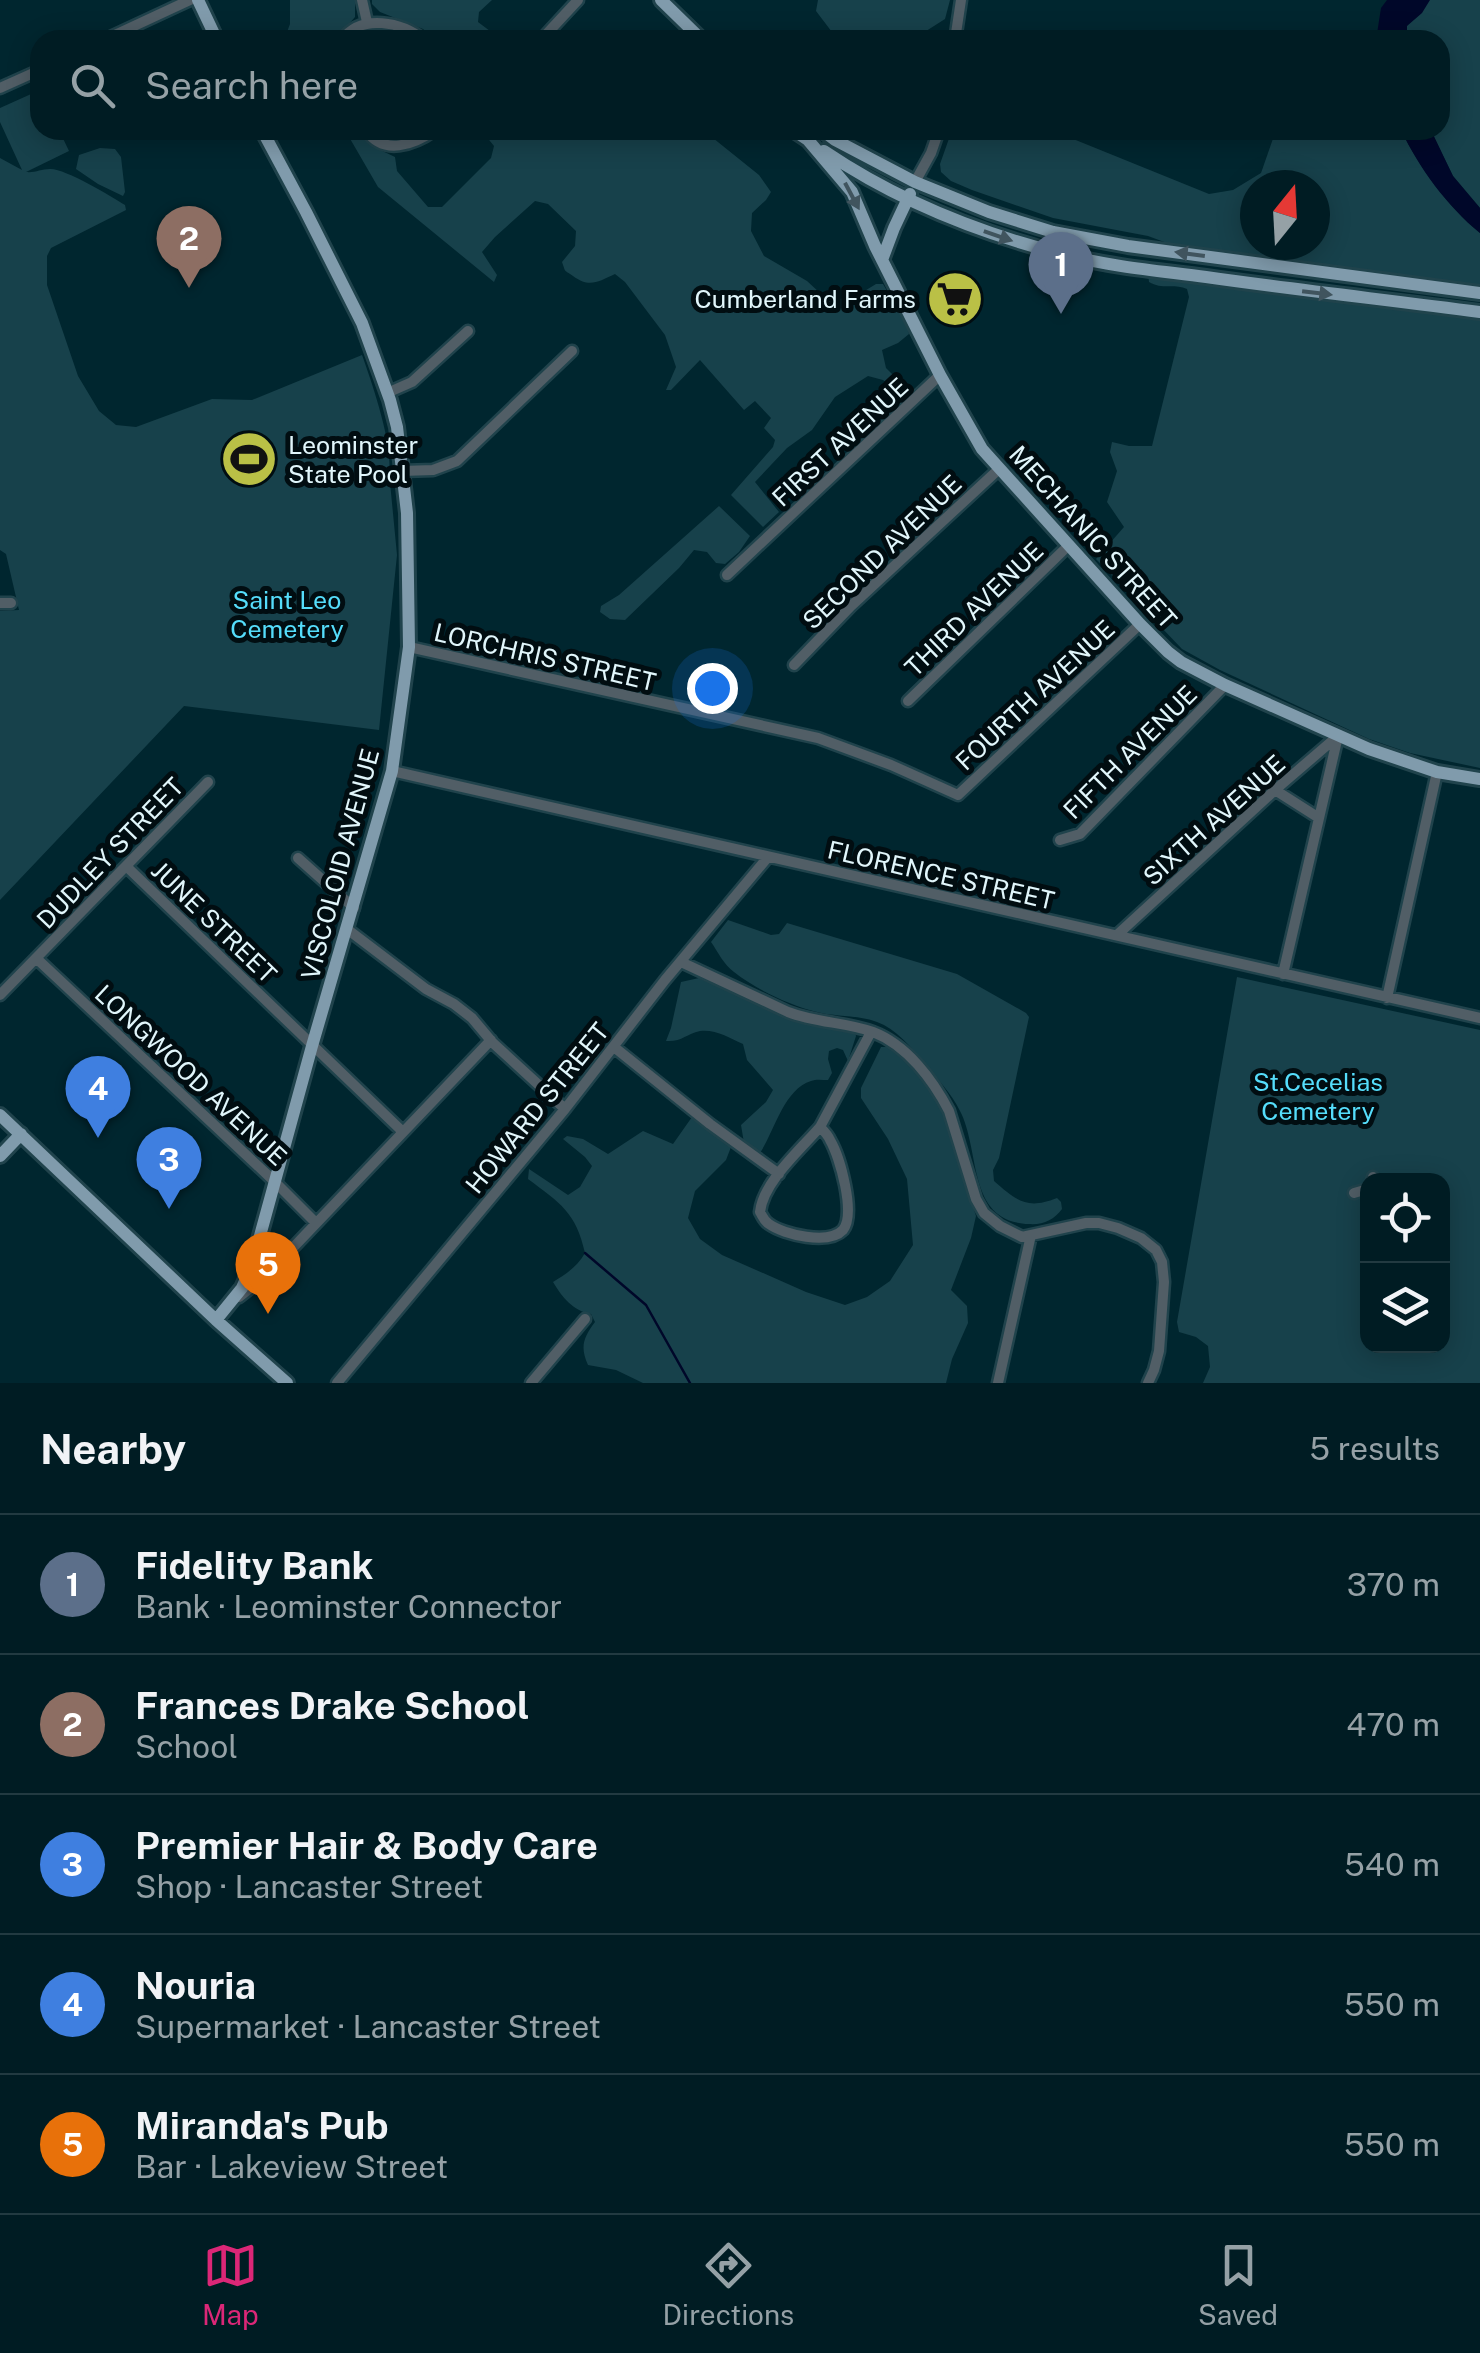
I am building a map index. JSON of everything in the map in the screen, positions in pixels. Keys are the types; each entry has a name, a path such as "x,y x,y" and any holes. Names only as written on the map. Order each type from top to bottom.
{"main road":[{"path":"198,0 212,30"},
{"path":"660,0 692,30"},
{"name":"VISCOLOID AVENUE","path":"216,1320 248,1276 354,908 392,771 409,646 408,543 397,427 362,323 267,140"},
{"path":"808,140 908,199 1009,240 1073,257 1480,312"},
{"name":"MECHANIC STREET","path":"808,140 852,192 882,260 974,437 1140,624 1181,662 1225,685 1370,749 1437,772 1480,779"},
{"path":"836,140 915,182 989,212 1077,237 1480,293"},
{"path":"882,260 915,182"},
{"path":"0,1115 287,1383"},
{"path":"0,1156 21,1134"}],"street":[{"path":"126,30 190,0"},
{"path":"362,0 366,22"},
{"path":"550,30 578,0"},
{"path":"956,30 960,0"},
{"path":"351,30 366,22 409,30"},
{"path":"0,88 30,74"},
{"path":"374,140 386,146 419,140"},
{"path":"915,182 935,140"},
{"path":"387,393 412,382 468,331"},
{"path":"402,471 433,470 456,461 572,351"},
{"name":"FIRST AVENUE","path":"727,575 940,375"},
{"name":"SECOND AVENUE","path":"794,665 851,606 999,469"},
{"name":"THIRD AVENUE","path":"908,701 1069,545"},
{"name":"FOURTH AVENUE","path":"958,795 1140,624"},
{"name":"LORCHRIS STREET","path":"409,646 818,738 892,764 958,795"},
{"name":"FIFTH AVENUE","path":"1060,840 1080,834 1225,685"},
{"path":"1283,974 1338,735"},
{"name":"SIXTH AVENUE","path":"1117,936 1338,735"},
{"name":"FLORENCE STREET","path":"392,771 1480,1018"},
{"path":"1387,998 1437,772"},
{"name":"DUDLEY STREET","path":"0,995 208,782"},
{"path":"1275,790 1318,818"},
{"name":"HOWARD STREET","path":"337,1383 768,857"},
{"path":"298,858 354,908"},
{"name":"JUNE STREET","path":"127,867 402,1132"},
{"path":"348,928 426,989 472,1018 564,1109"},
{"name":"LONGWOOD AVENUE","path":"36,958 316,1223"},
{"path":"681,962 776,1007 804,1018 872,1032 901,1049 944,1100 984,1213 1012,1234 1031,1235 1099,1223 1141,1238 1156,1250 1164,1282 1158,1350 1148,1383"},
{"path":"820,1127 830,1140 845,1184 848,1218 842,1231 829,1238 786,1231 765,1221 761,1203 779,1174 820,1127 872,1032"},
{"path":"234,1300 266,1276 491,1040"},
{"path":"614,1047 779,1174"},
{"path":"1354,1193 1360,1191"},
{"path":"998,1383 1031,1235"},
{"path":"531,1383 586,1320"}],"green space":[{"path":"290,0 355,0 355,17 344,30 288,30"},
{"path":"372,0 492,0 479,12 478,22 489,30 424,30 380,12"},
{"path":"818,0 950,0 945,19 928,30 830,30 816,11"},
{"path":"1397,0 1480,0 1480,208 1453,176 1435,140 1450,140 1450,30 1402,30"},
{"name":"Saint Leo Cemetery","path":"30,94 30,140 64,140 69,151 26,172 50,169 66,173 125,205 126,210 51,248 47,256 47,285 78,376 99,411 116,425 136,427 212,399 252,400 362,355 388,446 397,555 379,730 184,706 0,900 0,611 19,610 6,554 0,550 0,158 22,170 0,122 0,108"},
{"path":"351,140 371,140 376,148 395,157 397,171 428,207 442,207 491,158 494,146 489,140 715,140 759,175 771,192 752,213 751,231 764,256 820,293 839,299 883,284 908,327 909,334 882,350 886,368 903,385 901,393 883,380 868,376 835,397 812,430 787,448 755,482 779,512 763,527 731,495 773,447 775,440 764,428 771,418 755,401 744,410 700,360 671,390 666,390 676,367 665,335 615,274 589,283 565,270 562,262 575,246 576,231 548,204 535,201 482,252 497,275 494,282 378,187"},
{"path":"948,140 1076,140 1209,194 1240,186 1240,253 1167,243 1053,218 951,181 941,172 940,164"},
{"path":"1273,140 1407,140 1435,186 1480,233 1480,286 1291,260 1330,260 1330,170 1262,170"},
{"path":"100,148 115,149 121,157 123,196 76,169 79,155"},
{"path":"1148,273 1480,317 1480,768 1410,753 1369,739 1220,670 1182,649 1096,559 1124,527 1107,502 1117,471 1110,452 1112,442 1152,446 1189,297 1187,289 1149,282"},
{"path":"719,506 750,536 739,552 725,564 716,563 707,552 694,550 625,620 610,619 600,612 601,606 619,595"},
{"path":"728,920 771,935 779,934 787,923 957,974 1026,1013 1029,1017 999,1158 993,1170 994,1181 1023,1202 1057,1198 1062,1209 1059,1213 1043,1223 1029,1224 1009,1220 995,1211 979,1182 960,1111 908,1045 877,1022 806,1009 743,979 727,966 711,942"},
{"name":"St.Cecelias Cemetery","path":"1237,977 1480,1030 1480,1383 1203,1383 1210,1367 1208,1346 1179,1332 1177,1322"},
{"path":"699,978 792,1020 855,1032 848,1061 843,1050 829,1051 832,1073 828,1080 811,1081 794,1093 760,1153 744,1143 741,1125 773,1090 747,1060 743,1044 706,1031 666,1041 681,982"},
{"path":"881,1047 898,1052 931,1088 942,1108 976,1216 951,1290 967,1306 968,1323 946,1383 643,1383 616,1370 588,1365 584,1343 595,1322 591,1314 569,1302 553,1282 582,1258 585,1253 581,1239 565,1210 528,1179 529,1169 568,1195 580,1187 592,1166 563,1139 567,1136 583,1139 608,1154 643,1131 673,1144 692,1117 731,1147 726,1160 695,1191 688,1218 700,1239 722,1255 845,1305 867,1297 890,1281 913,1245 907,1179 888,1139 861,1098 861,1088"}],"shaded area":[{"path":"1387,0 1430,0 1407,30 1378,30 1381,8"},
{"path":"1406,140 1436,140 1453,176 1480,208 1480,233 1456,211"}],"waterway":[{"path":"585,1253 646,1305 690,1383"}],"place":[{"name":"Frances Drake School","path":"189,288"},
{"name":"Cumberland Farms","path":"955,299"},
{"name":"Fidelity Bank","path":"1061,314"},
{"name":"Leominster State Pool","path":"249,459"},
{"name":"Nouria","path":"98,1138"},
{"name":"Premier Hair & Body Care","path":"169,1209"},
{"name":"Miranda's Pub","path":"268,1314"}]}
